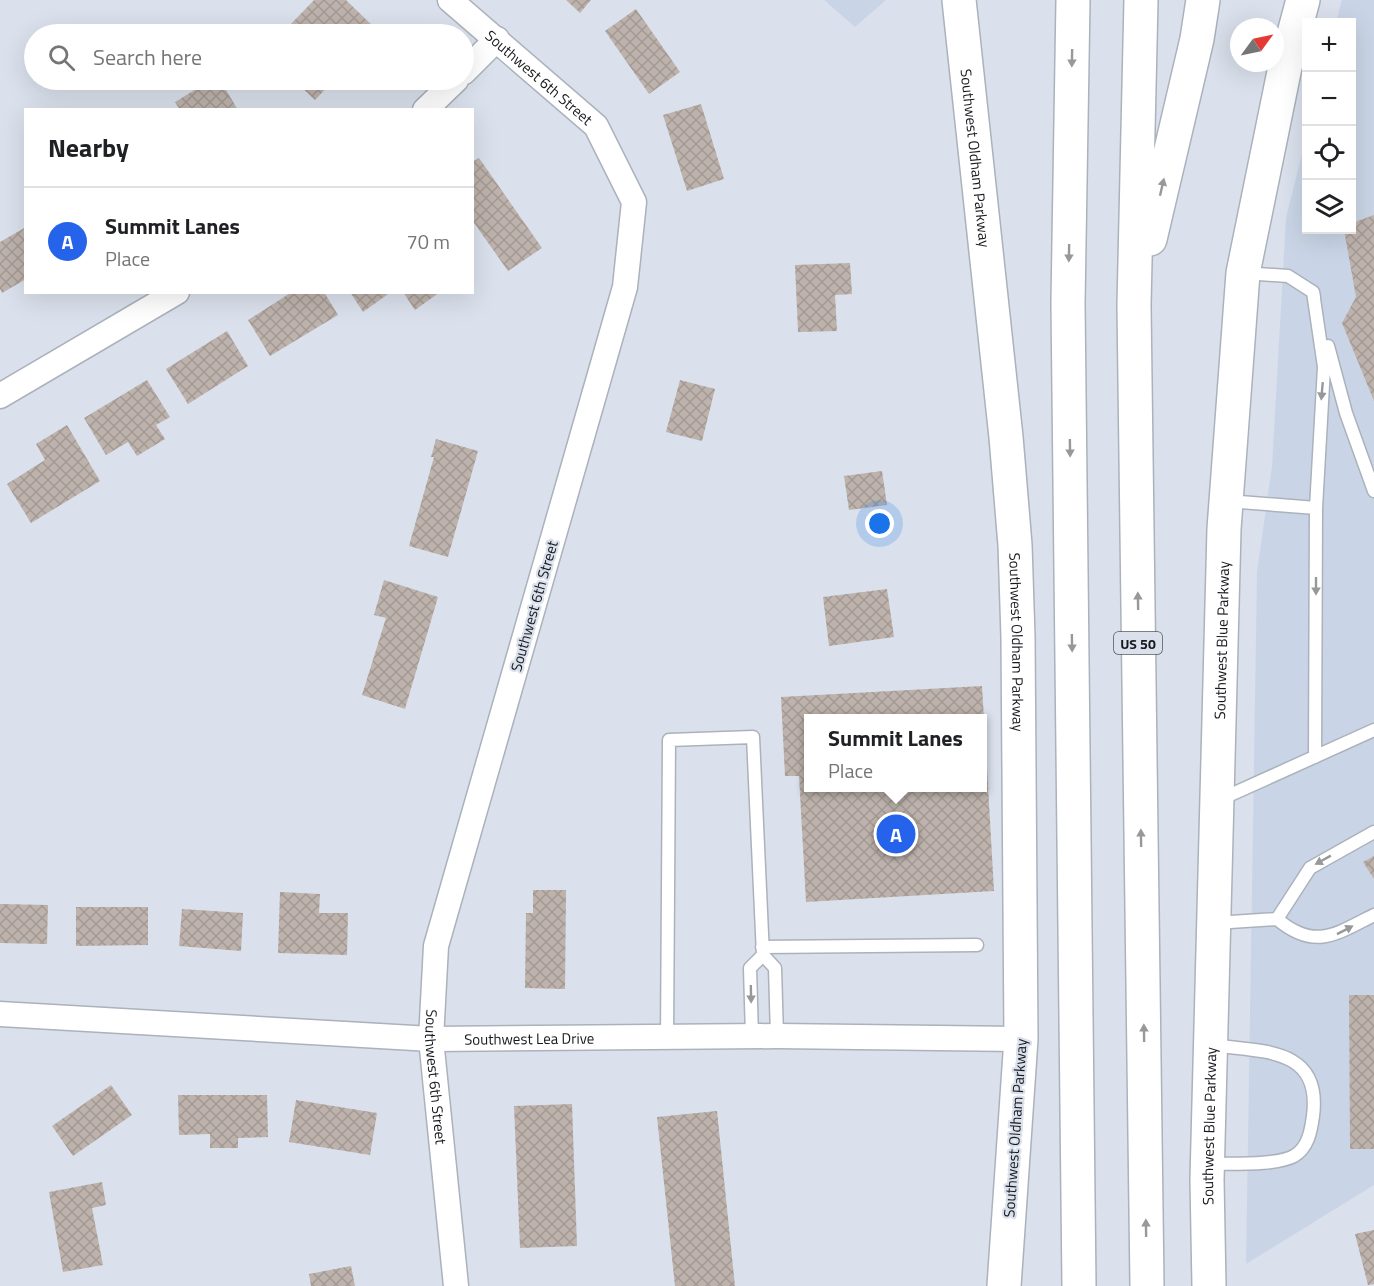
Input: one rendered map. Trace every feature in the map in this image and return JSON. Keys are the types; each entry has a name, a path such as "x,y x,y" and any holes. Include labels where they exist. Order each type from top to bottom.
{"main road":[{"name":"Southwest Oldham Parkway","path":"959,0 1015,545 1018,637 1021,1039 1004,1286"},
{"path":"1073,0 1068,315 1078,1286"},
{"name":"US 50","path":"1141,0 1134,305 1147,1286"},
{"path":"1134,305 1197,39 1203,0"},
{"name":"Southwest Blue Parkway","path":"1209,1286 1208,1164 1225,501 1243,273 1285,67 1303,0"}],"street":[{"name":"Southwest 6th Street","path":"450,0 596,126 634,202 625,288 436,946 431,1039 456,1286"},
{"path":"474,62 497,39"},
{"path":"427,108 446,90"},
{"path":"0,396 174,294"},
{"name":"Southwest Lea Drive","path":"0,1014 431,1039 667,1039 777,1036 1021,1039"}],"lane":[{"path":"1243,273 1288,276 1313,292 1346,413 1374,491"},
{"path":"1313,292 1324,367 1316,507 1315,757"},
{"path":"1225,501 1316,507"},
{"path":"1217,801 1374,730"},
{"path":"667,1039 669,740 753,737 763,951 775,968 777,1036"},
{"path":"1277,919 1310,868 1374,832"},
{"path":"1214,923 1277,919 1293,932 1328,938 1374,915"},
{"path":"763,951 977,945"},
{"path":"752,1037 750,968 763,951"},
{"path":"1208,1164 1292,1157 1307,1142 1315,1095 1311,1079 1292,1060 1279,1055 1211,1044"}],"shaded area":[{"path":"824,0 886,0 855,27"},
{"path":"1342,0 1374,0 1374,1185 1246,1264 1257,572 1272,466 1286,218 1302,154 1302,234 1356,234 1356,18 1337,18"}],"building":[{"path":"314,0 346,0 371,24 291,24"},
{"path":"566,0 591,0 580,13"},
{"path":"636,9 680,72 649,94 605,31"},
{"path":"195,90 226,90 237,108 179,108 175,102"},
{"path":"304,90 324,90 315,100"},
{"path":"701,104 724,179 687,191 663,115"},
{"path":"479,158 542,248 508,271 474,223 474,161"},
{"path":"1374,215 1374,401 1342,323 1356,297 1345,234 1356,234 1356,222"},
{"path":"24,228 24,280 2,293 0,289 0,242"},
{"path":"850,263 852,294 835,295 837,331 798,332 795,265"},
{"path":"289,294 325,294 338,315 270,356 248,320"},
{"path":"351,294 388,294 363,312"},
{"path":"404,294 437,294 415,310"},
{"path":"227,331 248,366 188,404 166,369"},
{"path":"147,380 170,417 156,425 165,439 137,456 128,442 106,455 84,418"},
{"path":"680,380 715,389 702,441 666,432"},
{"path":"67,425 100,481 31,523 7,484 45,460 36,444"},
{"path":"436,439 478,451 448,557 409,546 434,457 431,457"},
{"path":"882,471 887,505 849,510 844,476"},
{"path":"384,580 438,597 405,709 362,695 386,618 374,615"},
{"path":"887,589 894,637 829,646 823,597"},
{"path":"982,686 984,714 804,714 804,792 987,792 987,768 994,891 806,902 799,776 785,776 781,697"},
{"path":"1374,856 1374,879 1363,862"},
{"path":"533,890 566,890 565,989 525,988 526,913 533,913"},
{"path":"280,892 320,894 319,913 348,913 347,955 278,953"},
{"path":"0,904 48,905 47,944 0,943"},
{"path":"76,907 148,907 148,945 76,946"},
{"path":"182,909 243,913 241,951 179,946"},
{"path":"1349,995 1374,995 1374,1149 1350,1149"},
{"path":"111,1085 132,1115 73,1156 52,1126"},
{"path":"178,1095 267,1095 268,1137 238,1138 238,1148 210,1148 210,1134 179,1135"},
{"path":"296,1100 377,1113 370,1155 289,1142"},
{"path":"572,1104 577,1246 520,1248 514,1106"},
{"path":"717,1111 735,1286 675,1286 657,1117"},
{"path":"102,1182 106,1205 92,1208 103,1265 63,1272 49,1192"},
{"path":"1374,1230 1374,1284 1368,1285 1355,1234"},
{"path":"351,1266 355,1286 311,1286 309,1274"}],"place":[{"name":"Summit Lanes","path":"896,834"}]}
